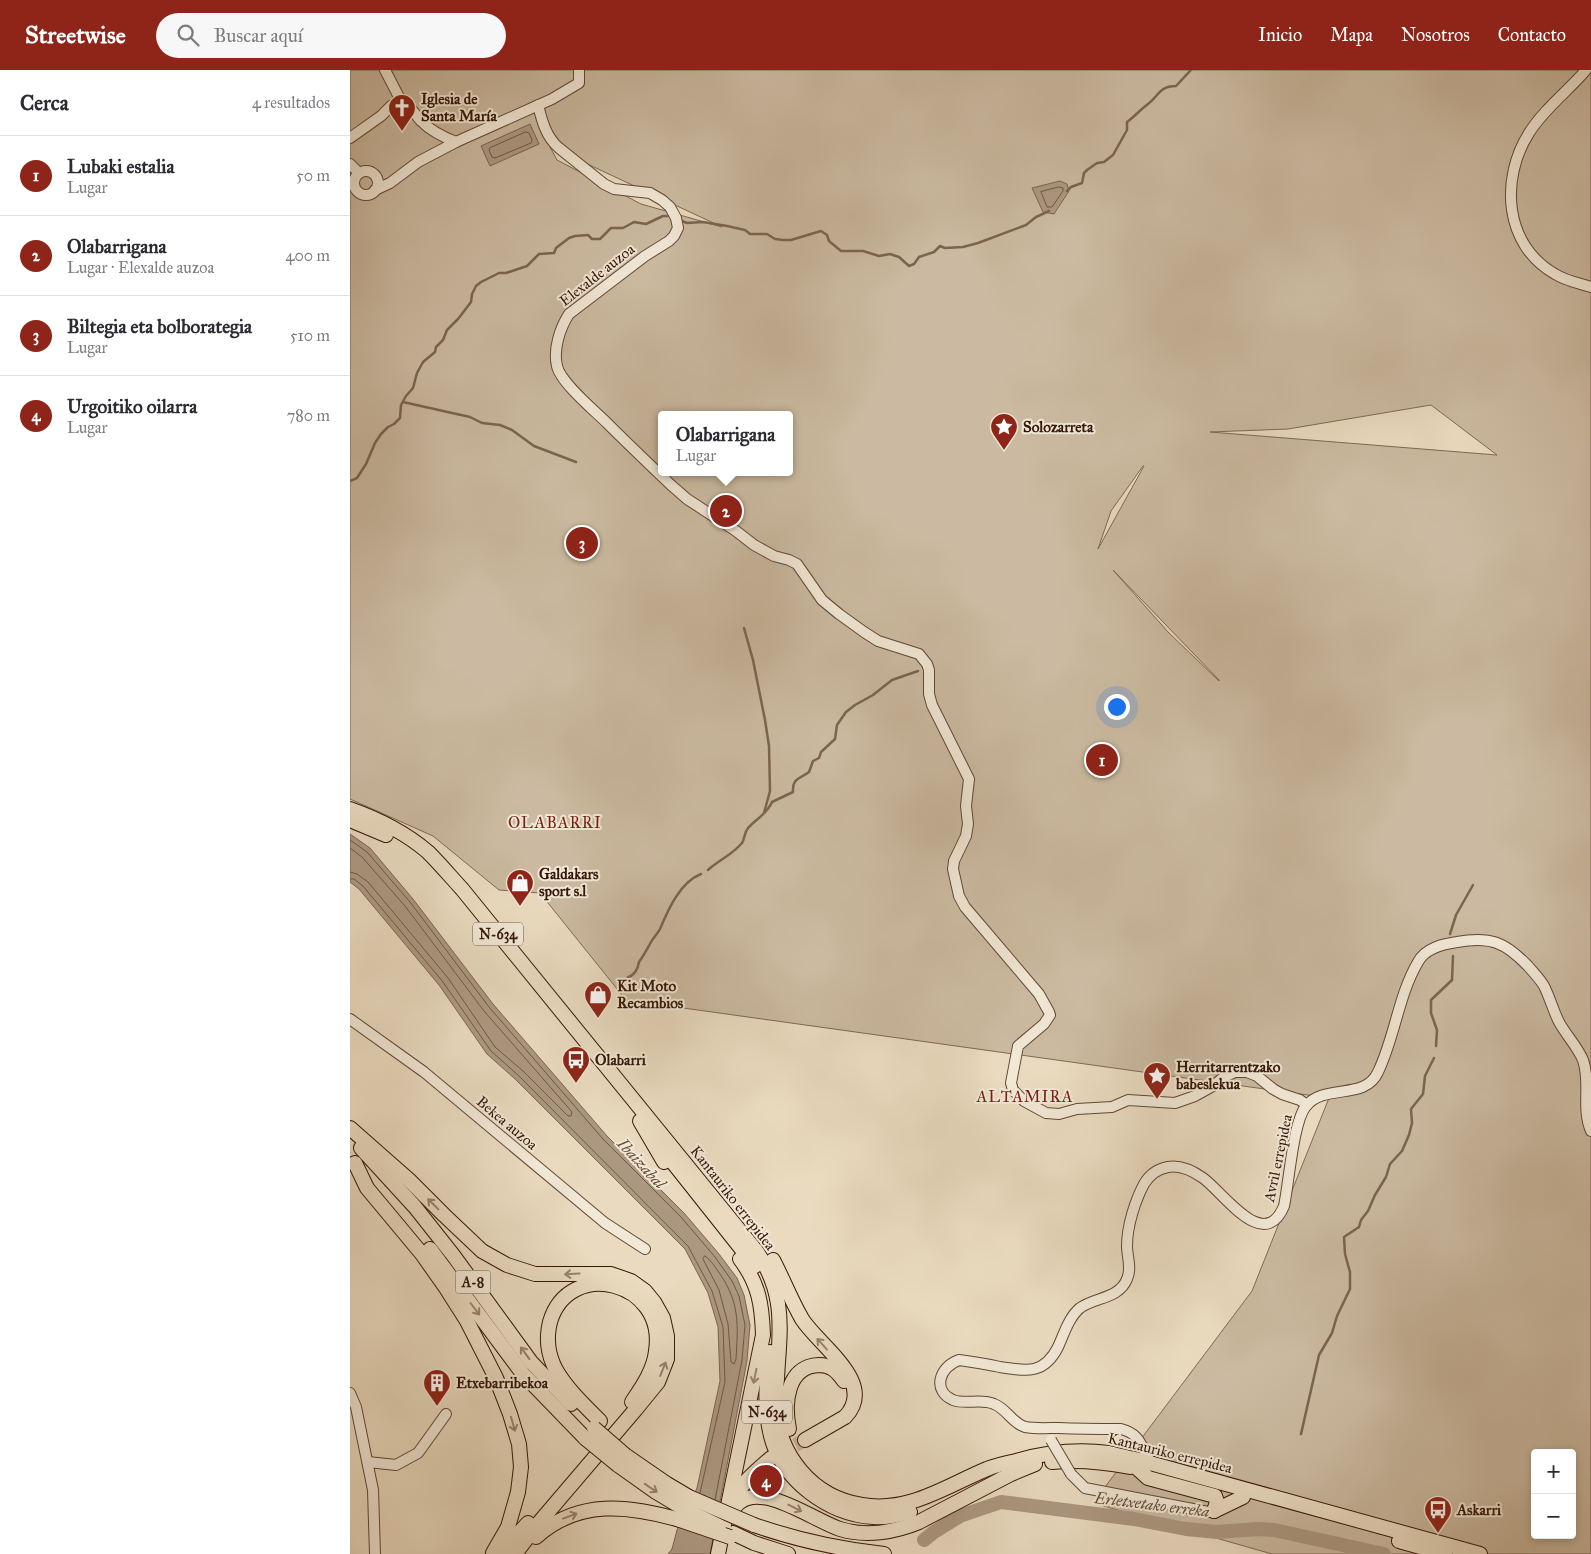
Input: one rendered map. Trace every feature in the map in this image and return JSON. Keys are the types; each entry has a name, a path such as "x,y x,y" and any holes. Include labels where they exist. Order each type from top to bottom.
{"highway":[{"name":"Kantauriko errepidea","path":"350,809 369,816 406,836 443,868 702,1182 757,1252 773,1281 778,1304 780,1335 775,1405 780,1434 788,1452 808,1478 820,1488 845,1501 875,1507 892,1506 910,1503 931,1496 988,1468 1048,1453 1070,1450 1085,1451 1111,1454 1133,1463 1243,1497 1445,1554"},
{"name":"Kantauriko errepidea","path":"350,820 377,830 399,842 413,850 434,868 749,1256 764,1283 770,1305 772,1335 766,1407 771,1436 778,1457 802,1485 816,1497 850,1513 872,1517 892,1516 913,1512 962,1492 989,1477 1035,1464 1071,1460 1108,1463 1150,1463 1480,1554"},
{"path":"640,1122 671,1174 742,1261 757,1290 762,1308 762,1335 735,1475 730,1531"},
{"path":"350,1128 409,1180 482,1250 507,1265 536,1274 611,1274 631,1281 654,1302 663,1318 667,1336 667,1359 658,1382 537,1525 516,1554"},
{"name":"A-8","path":"350,1138 415,1207 453,1255 531,1362 593,1429"},
{"path":"353,1161 367,1188 422,1254 446,1288 467,1322 496,1378 510,1414 521,1467 518,1492 508,1526 492,1554"},
{"name":"A-8","path":"353,1161 404,1216 523,1374 625,1456 667,1484 685,1509"},
{"path":"702,1182 758,1239 771,1258 803,1320 849,1374 854,1384 856,1394 850,1412 806,1440"},
{"path":"500,1554 621,1416 646,1380 654,1363 657,1350 656,1337 653,1322 647,1308 628,1290 615,1285 585,1286 575,1291 564,1299 557,1308 548,1329 550,1357 593,1429"},
{"path":"833,1424 846,1408 848,1389 844,1381 834,1369 825,1365 804,1368 796,1375 790,1385 786,1416 790,1433 796,1451 803,1462 824,1484 845,1501"},
{"name":"A-8","path":"625,1456 656,1492 685,1509 754,1525 789,1537 846,1550 884,1554"},
{"path":"730,1531 740,1488 749,1477 771,1458 735,1475"},
{"name":"N-634","path":"1133,1463 1148,1478 1215,1496 1217,1502 1214,1511"},
{"path":"718,1554 730,1531 739,1502 750,1497 763,1497 783,1502 838,1528 849,1531 874,1532 905,1528 1035,1464"},
{"path":"1214,1511 1243,1497"},
{"path":"516,1554 552,1524 569,1515 607,1508 685,1509 754,1543 788,1554"}],"street":[{"path":"385,70 401,101 440,136 456,142"},
{"path":"350,164 354,183 359,192 369,194 390,183 418,162 456,142 552,99 578,83 578,70"},
{"path":"1586,70 1528,134 1517,160 1512,184 1512,202 1515,226 1531,256 1548,270 1562,278 1591,287"},
{"path":"350,138 377,119 391,106 401,101"},
{"name":"Elexalde auzoa","path":"538,105 542,122 553,143 559,148 604,184 614,189 650,193 662,200 670,207 676,218 678,228 669,241 644,256 569,314 560,332 556,351 559,372 576,392 658,472"},
{"path":"354,183 366,171 373,173 377,179 375,190"},
{"name":"Elexalde auzoa","path":"662,476 687,499 754,545 774,556 797,564 822,600 864,632 878,641 918,654 927,664 929,670 928,694 932,705 969,779 966,806 968,824 966,836 954,860 953,869 959,896 966,907 1039,994 1050,1012 1044,1024 1018,1046 1011,1083 1013,1090 1024,1101 1046,1112 1059,1114 1077,1109 1112,1108 1128,1100 1176,1103 1195,1096 1234,1072 1246,1072 1257,1076 1282,1094 1300,1100 1307,1105"},
{"name":"Avril errepidea","path":"1140,1442 1134,1434 1121,1429 1045,1428 1020,1425 995,1404 983,1401 958,1401 950,1398 943,1391 940,1382 943,1371 950,1364 959,1360 1025,1371 1039,1368 1048,1362 1078,1310 1088,1303 1118,1292 1127,1281 1130,1272 1127,1246 1134,1211 1148,1177 1157,1170 1180,1167 1190,1171 1208,1181 1248,1219 1264,1224 1275,1220 1284,1206 1298,1127 1303,1111 1313,1099 1361,1088 1367,1085 1377,1074 1418,961 1429,950 1448,943 1471,940 1504,944 1516,954 1544,985 1558,1020 1580,1053 1584,1063 1587,1075 1586,1114 1591,1131"},
{"name":"Bekea auzoa","path":"350,1019 424,1072 605,1223 644,1249"},
{"path":"350,1393 356,1407 373,1490 375,1554"},
{"path":"368,1463 396,1465 418,1453 446,1414"},
{"path":"1045,1428 1071,1474 1085,1488 1208,1512 1214,1511"},
{"path":"1140,1442 1150,1463"},
{"path":"1133,1463 1140,1448 1140,1442"}],"shaded area":[{"path":"350,70 1591,70 1591,1554 1272,1554 1093,1503 1252,1291 1329,1098 626,1000 540,893 499,890 433,836 350,799","holes":["551,147 722,227 641,204 557,160","1431,405 1497,455 1210,432 1288,429","1144,466 1098,549 1111,511","1113,570 1219,680 1219,681 1168,632"]}],"water":[{"path":"530,124 539,144 490,166 481,146"},
{"path":"1060,181 1067,184 1069,191 1054,214 1043,212 1032,188"},
{"path":"350,834 370,848 413,899 493,1004 607,1136 684,1213 737,1278 744,1295 750,1325 747,1361 710,1554 668,1554 672,1549 677,1530 697,1488 720,1381 718,1327 708,1293 685,1249 515,1079 487,1054 439,985 359,889 350,882"}],"waterway":[{"path":"1067,191 1071,187 1082,183 1084,173 1087,170 1097,163 1104,162 1113,155 1127,130 1127,122 1163,90 1170,86 1176,86 1191,70"},
{"path":"682,221 727,226 745,230 750,234 767,234 775,239 783,240 791,240 821,231 841,251 863,251 879,256 890,254 899,257 909,266 914,264 919,257 934,252 940,246 945,248 963,247 978,243 1026,225 1036,217 1049,211"},
{"path":"350,481 357,478 381,434 400,418 401,405 413,388 417,373 423,362 435,352 436,347 443,340 447,330 471,302 476,286 499,273 506,273 527,266 539,254 554,253 556,248 569,238 588,235 592,239 600,239 611,228 623,228 634,222 646,224 663,216 670,216"},
{"path":"403,402 470,417 482,423 500,425 512,430 534,446 576,462"},
{"path":"744,628 753,660 769,746 770,791 764,813"},
{"path":"708,870 742,843 748,828 764,813 772,802 793,792 795,781 809,772 813,761 819,758 821,752 835,739 837,725 846,712 892,680 918,671"},
{"path":"627,978 636,972 639,962 659,931 676,897 687,883 701,874"},
{"path":"1450,934 1456,915 1473,885"},
{"path":"1436,1046 1437,1030 1431,1013 1431,1000 1452,980 1453,956"},
{"path":"1301,1434 1319,1355 1332,1333 1337,1316 1350,1289 1350,1272 1345,1254 1344,1237 1359,1227 1361,1220 1368,1211 1386,1177 1390,1164 1402,1151 1412,1123 1411,1109 1423,1094 1425,1076 1434,1058"},
{"name":"Erletxetako erreka","path":"924,1540 960,1516 1001,1502 1134,1519 1186,1529 1217,1532 1258,1529 1274,1530 1384,1554"}],"tunnel":[{"path":"777,1455 805,1440"}],"place":[{"name":"Iglesia de Santa María","path":"402,132"},
{"name":"Solozarreta","path":"1004,451"},
{"name":"Olabarrigana","path":"726,511"},
{"name":"Biltegia eta bolborategia","path":"582,543"},
{"name":"Lubaki estalia","path":"1102,760"},
{"name":"Galdakars sport s.l","path":"520,907"},
{"name":"Kit Moto Recambios","path":"598,1019"},
{"name":"Olabarri","path":"576,1084"},
{"name":"Herritarrentzako babeslekua","path":"1157,1100"},
{"name":"Etxebarribekoa","path":"437,1407"},
{"name":"Urgoitiko oilarra","path":"766,1481"},
{"name":"Askarri","path":"1438,1534"}],"district":[{"name":"OLABARRI","path":"555,822"},
{"name":"ALTAMIRA","path":"1025,1096"}],"water label":[{"name":"Ibaizabal","path":"642,1163"}]}
